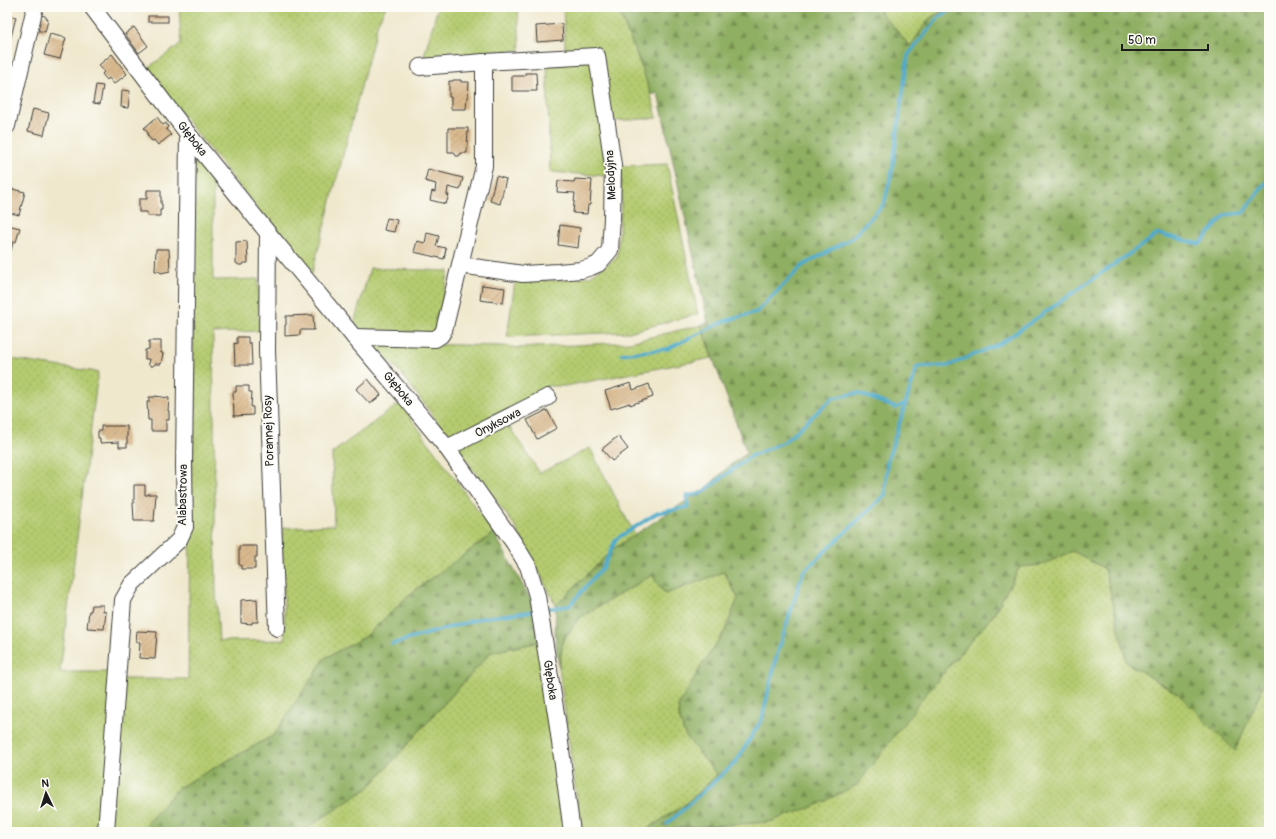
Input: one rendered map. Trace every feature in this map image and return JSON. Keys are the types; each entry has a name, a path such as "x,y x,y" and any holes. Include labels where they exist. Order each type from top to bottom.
{"street":[{"path":"7,126 36,7"},
{"name":"Głęboka","path":"92,7 188,134 268,234 447,448 514,543 528,566 538,603 557,720 572,832"},
{"name":"Melodyjna","path":"420,67 597,56 612,165 612,218 610,250 598,264 581,270 523,274 460,265"},
{"path":"354,337 435,339 441,335 444,330 484,166 484,62"},
{"name":"Alabastrowa","path":"106,832 123,600 132,584 179,540 185,527 184,466 188,134"},
{"name":"Porannej Rosy","path":"268,234 266,351 277,628"},
{"name":"Onyksowa","path":"447,448 548,397"}],"green space":[{"path":"179,7 386,7 378,22 311,277 146,69 181,44"},
{"path":"438,7 518,7 520,50 423,59"},
{"path":"563,7 617,7 649,89 657,118 600,122 607,176 550,172 547,65 566,65"},
{"path":"617,7 876,7 910,46 930,18 950,7 1269,7 1269,673 1235,751 1177,693 1127,663 1105,569 1073,551 1042,565 1020,567 993,615 929,690 857,785 815,806 769,822 674,828 668,832 643,832 684,805 717,775 685,735 680,720 678,707 703,663 725,631 738,598 724,572 665,594 652,575 579,618 563,640 559,667 555,633 556,605 613,549 706,488 729,466 747,453 701,325 708,322 658,93 651,95 640,62"},
{"path":"876,7 950,7 930,18 910,46"},
{"path":"194,154 213,178 213,280 258,279 259,331 213,333 216,590 219,641 285,640 282,528 334,525 332,453 400,403 494,533 410,594 365,637 325,658 274,735 178,788 139,832 7,832 7,358 98,372 60,672 111,672 124,679 188,679 193,435"},
{"path":"667,164 698,314 629,332 507,337 515,281 562,280 590,276 617,258 621,205 621,166"},
{"path":"370,268 449,271 436,328 431,333 356,330 353,327"},
{"path":"701,325 712,358 565,386 546,386 540,396 502,416 540,473 590,448 635,535 613,549 556,605 515,526 401,373 371,343 505,346 518,348 630,342"},
{"path":"494,533 534,606 539,642 491,652 368,788 301,832 139,832 178,788 274,735 325,658 365,637 410,594"},
{"path":"1073,551 1105,569 1127,663 1177,693 1235,750 1269,673 1269,832 668,832 673,828 769,822 929,690 993,615 1020,567 1042,564"},
{"path":"724,572 738,598 725,631 703,663 678,707 680,720 685,735 717,775 684,805 643,832 581,832 559,667 563,640 579,618 652,575 665,594"},
{"path":"539,642 564,832 301,832 368,788 491,652"}],"building":[{"path":"7,15 16,17 10,41 7,40"},
{"path":"40,15 45,16 48,20 45,32 36,30"},
{"path":"148,16 168,16 168,22 148,22"},
{"path":"562,24 563,40 537,42 536,26"},
{"path":"134,27 148,46 139,53 125,34"},
{"path":"50,34 66,38 60,59 44,55"},
{"path":"112,54 127,74 114,84 109,78 107,80 102,74 104,72 99,65"},
{"path":"525,73 536,73 537,91 512,91 512,76 525,76"},
{"path":"449,81 469,82 466,109 451,109"},
{"path":"96,85 103,86 100,104 93,103"},
{"path":"122,90 130,91 128,108 121,107"},
{"path":"33,109 49,113 44,135 28,131"},
{"path":"157,117 163,125 166,123 168,127 166,129 171,135 158,145 147,135 148,133 144,128"},
{"path":"448,128 468,128 467,153 461,153 459,156 456,156 454,152 448,152"},
{"path":"428,169 463,178 460,190 448,187 447,195 449,195 446,204 430,200 432,191 435,192 436,184 425,181"},
{"path":"496,176 506,179 500,204 490,201"},
{"path":"575,179 592,180 590,205 588,205 587,214 573,213 575,193 557,192 558,181 574,182"},
{"path":"8,188 25,192 19,215 7,212"},
{"path":"147,190 161,190 162,210 160,210 160,216 147,216 147,212 139,212 139,199 147,199"},
{"path":"387,218 397,220 394,232 384,230"},
{"path":"7,225 20,228 16,242 13,242 11,251 7,250"},
{"path":"560,225 580,228 578,248 558,245"},
{"path":"427,233 439,236 436,246 446,248 444,259 414,252 417,241 425,243"},
{"path":"247,241 248,263 239,265 236,263 236,242"},
{"path":"156,249 169,249 170,271 161,273 159,271 155,271"},
{"path":"482,285 505,288 503,303 480,300"},
{"path":"313,315 314,330 300,330 300,335 285,336 286,316"},
{"path":"237,337 248,337 248,343 251,343 252,365 235,365 234,343 237,344"},
{"path":"149,341 161,341 161,353 163,353 161,364 151,366 148,364 149,359 145,359 145,350 149,349"},
{"path":"368,379 381,395 370,404 356,389"},
{"path":"631,383 633,390 649,384 653,397 630,405 630,403 611,409 605,391"},
{"path":"236,386 249,386 249,392 252,392 251,407 253,407 253,415 234,416 233,392 236,392"},
{"path":"155,396 169,398 169,420 166,420 166,431 151,431 151,420 148,420 147,402 149,402 149,397"},
{"path":"547,410 557,428 537,439 527,420"},
{"path":"101,426 127,426 127,447 119,447 119,442 100,443 98,431 101,431"},
{"path":"618,436 628,449 612,461 602,449"},
{"path":"134,485 145,485 145,495 156,494 154,521 134,521"},
{"path":"239,546 257,546 255,569 241,569 241,565 239,565"},
{"path":"257,599 258,622 252,622 252,624 241,623 241,600"},
{"path":"92,605 103,605 103,611 106,612 104,629 87,628 89,611 91,611"},
{"path":"137,631 157,632 155,659 139,658 140,642 136,642"}],"waterway":[{"path":"621,354 667,349 725,321 757,312 802,266 852,238 884,204 892,171 908,55 939,17 956,7"},
{"path":"667,824 736,762 762,719 776,658 803,572 885,495 887,462 917,367 948,366 1001,343 1158,234 1200,244 1225,215 1243,213 1269,178"},
{"path":"543,609 569,606 603,567 616,539 657,513 688,507 687,496 700,494 751,456 784,442 833,398 858,393 896,408 905,404"},
{"path":"392,644 482,618 535,611"}]}
